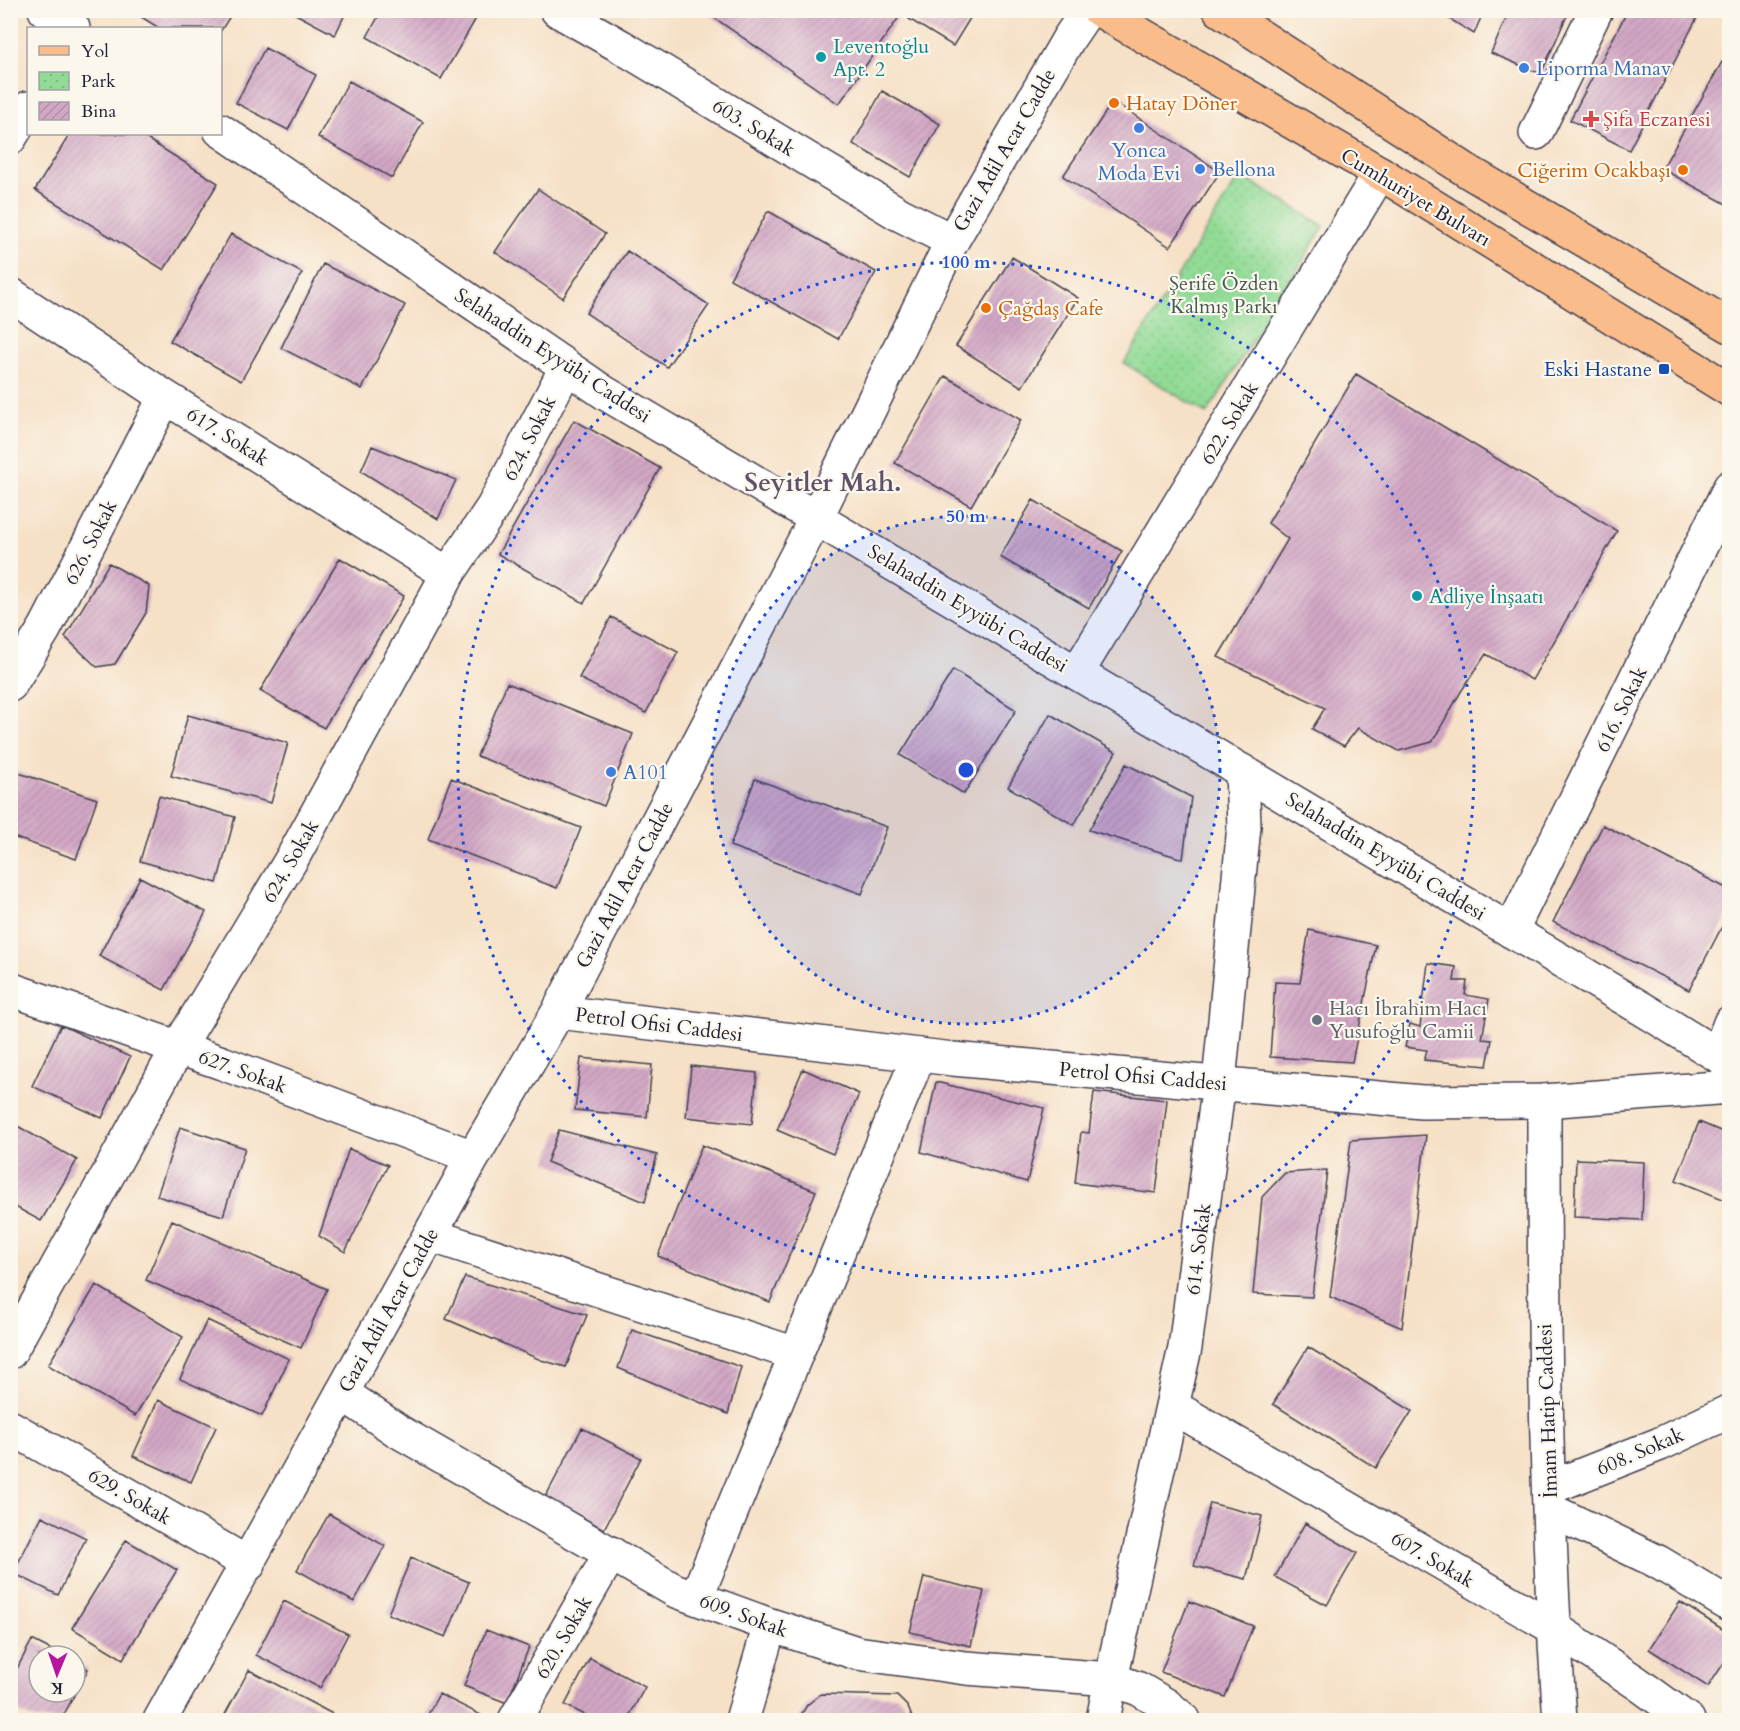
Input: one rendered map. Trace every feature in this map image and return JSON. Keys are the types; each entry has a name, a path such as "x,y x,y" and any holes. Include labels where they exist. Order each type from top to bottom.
{"main road":[{"name":"Cumhuriyet Bulvarı","path":"1099,10 1380,173 1730,390"},
{"path":"1220,10 1469,172 1730,326"}],"street":[{"path":"45,10 72,27"},
{"path":"75,27 86,10"},
{"name":"603. Sokak","path":"558,10 899,214 952,241"},
{"name":"Gazi Adil Acar Cadde","path":"160,1720 249,1564 473,1157 558,1012 816,518 952,241 1069,38 1088,10"},
{"path":"1536,134 1596,10"},
{"path":"10,138 27,110"},
{"name":"Selahaddin Eyyübi Caddesi","path":"222,131 566,368 1724,1059"},
{"name":"622. Sokak","path":"1077,673 1380,173"},
{"name":"617. Sokak","path":"10,294 165,397 448,573"},
{"name":"624. Sokak","path":"10,1352 178,1048 294,855 448,573 493,507 566,368"},
{"name":"626. Sokak","path":"10,685 45,628 165,397"},
{"name":"616. Sokak","path":"1511,931 1730,487"},
{"name":"614. Sokak","path":"1103,1720 1185,1348 1219,1082 1244,826 1242,771"},
{"name":"627. Sokak","path":"10,988 473,1157"},
{"name":"Petrol Ofisi Caddesi","path":"558,1012 919,1055 1422,1102 1544,1101 1730,1087"},
{"path":"1724,1059 1730,1023"},
{"path":"696,1598 919,1055"},
{"name":"İmam Hatip Caddesi","path":"1544,1101 1544,1363 1554,1628 1560,1720"},
{"path":"430,1235 796,1354"},
{"name":"609. Sokak","path":"342,1393 399,1431 674,1590 770,1626 857,1653 966,1668 1111,1679 1139,1689 1166,1705 1184,1720"},
{"name":"607. Sokak","path":"1172,1406 1554,1628 1688,1720"},
{"name":"608. Sokak","path":"1549,1499 1730,1411"},
{"name":"629. Sokak","path":"10,1428 249,1564"},
{"path":"1549,1499 1730,1605"},
{"name":"620. Sokak","path":"515,1720 611,1553"},
{"path":"742,1720 770,1626"}],"green space":[{"name":"Şerife Özden Kalmış Parkı","path":"1240,175 1324,226 1207,414 1124,363"}],"building":[{"path":"130,10 234,10 222,29 222,27 157,27"},
{"path":"288,10 347,10 335,35"},
{"path":"382,10 471,10 478,15 441,79 367,37"},
{"name":"Leventoğlu Apt. 2","path":"703,10 904,10 839,104"},
{"path":"914,10 975,10 953,46 909,19"},
{"path":"1435,10 1484,10 1474,34"},
{"path":"1510,10 1563,10 1568,13 1541,74 1491,53"},
{"path":"1628,10 1701,10 1629,150 1570,120"},
{"path":"265,48 316,75 288,130 236,103"},
{"path":"1722,62 1730,66 1730,206 1662,169"},
{"path":"349,81 423,122 392,178 318,137"},
{"path":"882,91 940,124 910,177 853,144"},
{"path":"1113,101 1220,172 1170,247 1063,176"},
{"path":"69,135 141,135 218,183 164,270 35,190"},
{"path":"538,189 605,234 563,298 495,252"},
{"path":"768,211 876,272 838,339 730,279"},
{"path":"231,234 302,273 241,381 170,341"},
{"path":"627,251 709,305 667,367 586,313"},
{"path":"1012,257 1078,298 1022,387 956,346"},
{"path":"323,264 405,305 362,389 281,348"},
{"name":"Adliye İnşaatı","path":"1356,374 1617,531 1532,680 1486,654 1432,742 1399,751 1358,728 1344,746 1312,729 1325,708 1218,657 1288,539 1268,523"},
{"path":"945,376 1021,420 971,506 895,463"},
{"path":"574,420 660,468 584,603 498,554"},
{"path":"372,446 456,480 438,519 361,471"},
{"path":"1033,500 1122,551 1089,608 1000,557"},
{"path":"340,558 404,596 324,728 260,691"},
{"path":"109,563 149,586 146,613 115,664 97,667 65,637"},
{"path":"611,617 678,652 646,713 579,678"},
{"path":"953,670 1016,710 964,794 900,755"},
{"path":"507,683 633,734 604,806 477,756"},
{"path":"1050,714 1116,752 1074,825 1008,787"},
{"path":"188,715 288,743 271,803 171,776"},
{"path":"1126,764 1191,797 1183,859 1089,830"},
{"path":"10,770 97,799 76,859 10,836"},
{"path":"451,778 581,828 557,888 428,839"},
{"path":"755,779 887,827 862,894 730,846"},
{"path":"159,796 235,817 217,883 140,861"},
{"path":"1603,825 1730,890 1730,911 1689,990 1553,922"},
{"path":"140,877 206,912 164,990 99,956"},
{"name":"Hacı İbrahim Hacı Yusufoğlu Camii","path":"1309,930 1376,945 1352,1062 1270,1057 1275,982 1300,983"},
{"path":"1428,963 1456,967 1454,981 1467,981 1465,995 1489,999 1482,1039 1492,1040 1487,1066 1424,1060 1427,1050 1405,1047 1410,1024 1420,1027"},
{"path":"61,1025 130,1057 102,1118 32,1086"},
{"path":"581,1058 652,1065 647,1117 575,1110"},
{"path":"691,1066 757,1073 752,1124 686,1117"},
{"path":"803,1069 859,1094 833,1154 777,1130"},
{"path":"936,1082 1044,1108 1027,1182 921,1152"},
{"path":"1094,1092 1167,1100 1156,1193 1075,1183 1081,1132 1089,1133"},
{"path":"1699,1122 1730,1135 1730,1202 1676,1180"},
{"path":"14,1124 77,1160 41,1221 10,1204 10,1131"},
{"path":"180,1127 245,1148 223,1216 157,1196"},
{"path":"559,1130 657,1155 645,1202 547,1162"},
{"path":"1426,1135 1402,1328 1330,1297 1351,1140"},
{"path":"702,1145 816,1191 770,1302 658,1256"},
{"path":"349,1149 388,1165 345,1252 319,1236"},
{"path":"1576,1159 1644,1162 1642,1220 1574,1217"},
{"path":"1327,1170 1312,1297 1253,1294 1262,1197 1285,1173"},
{"path":"172,1220 327,1289 301,1348 146,1280"},
{"path":"465,1277 587,1315 566,1367 541,1360 446,1319"},
{"path":"96,1285 183,1337 135,1416 48,1365"},
{"path":"207,1320 289,1359 262,1416 180,1379"},
{"path":"632,1330 741,1367 728,1414 618,1368"},
{"path":"1308,1347 1412,1411 1376,1468 1273,1404"},
{"path":"158,1400 216,1427 191,1482 133,1456"},
{"path":"582,1428 641,1458 604,1529 545,1498"},
{"path":"1210,1503 1262,1516 1246,1579 1194,1566"},
{"path":"329,1514 385,1546 354,1602 297,1570"},
{"path":"42,1516 86,1538 58,1595 13,1573"},
{"path":"1305,1523 1357,1553 1327,1605 1275,1577"},
{"path":"126,1540 177,1570 123,1659 72,1628"},
{"path":"411,1558 469,1582 446,1637 388,1614"},
{"path":"924,1577 984,1591 971,1646 910,1632"},
{"path":"284,1601 348,1634 320,1688 256,1655"},
{"path":"1189,1601 1253,1626 1225,1697 1161,1672"},
{"path":"1680,1602 1730,1634 1730,1654 1708,1687 1649,1649"},
{"path":"486,1630 529,1647 507,1703 464,1686"},
{"path":"27,1650 27,1704 69,1704 61,1720 35,1720 10,1708 10,1682"},
{"path":"590,1658 645,1687 627,1720 595,1720 565,1705"},
{"path":"249,1670 344,1720 222,1720"},
{"path":"439,1694 481,1715 478,1720 425,1720"},
{"path":"821,1694 897,1696 908,1707 913,1720 798,1720 807,1705"}],"place":[{"name":"Leventoğlu Apt. 2","path":"821,57"},
{"name":"Liporma Manav","path":"1524,68"},
{"name":"Hatay Döner","path":"1114,103"},
{"name":"Şifa Eczanesi","path":"1591,119"},
{"name":"Yonca Moda Evi","path":"1139,128"},
{"name":"Bellona","path":"1200,169"},
{"name":"Ciğerim Ocakbaşı","path":"1683,170"},
{"name":"Çağdaş Cafe","path":"986,308"},
{"name":"Eski Hastane","path":"1664,369"},
{"name":"Adliye İnşaatı","path":"1417,596"},
{"name":"A101","path":"611,772"},
{"name":"Hacı İbrahim Hacı Yusufoğlu Camii","path":"1317,1020"}],"district":[{"name":"Seyitler Mah.","path":"823,482"}]}
